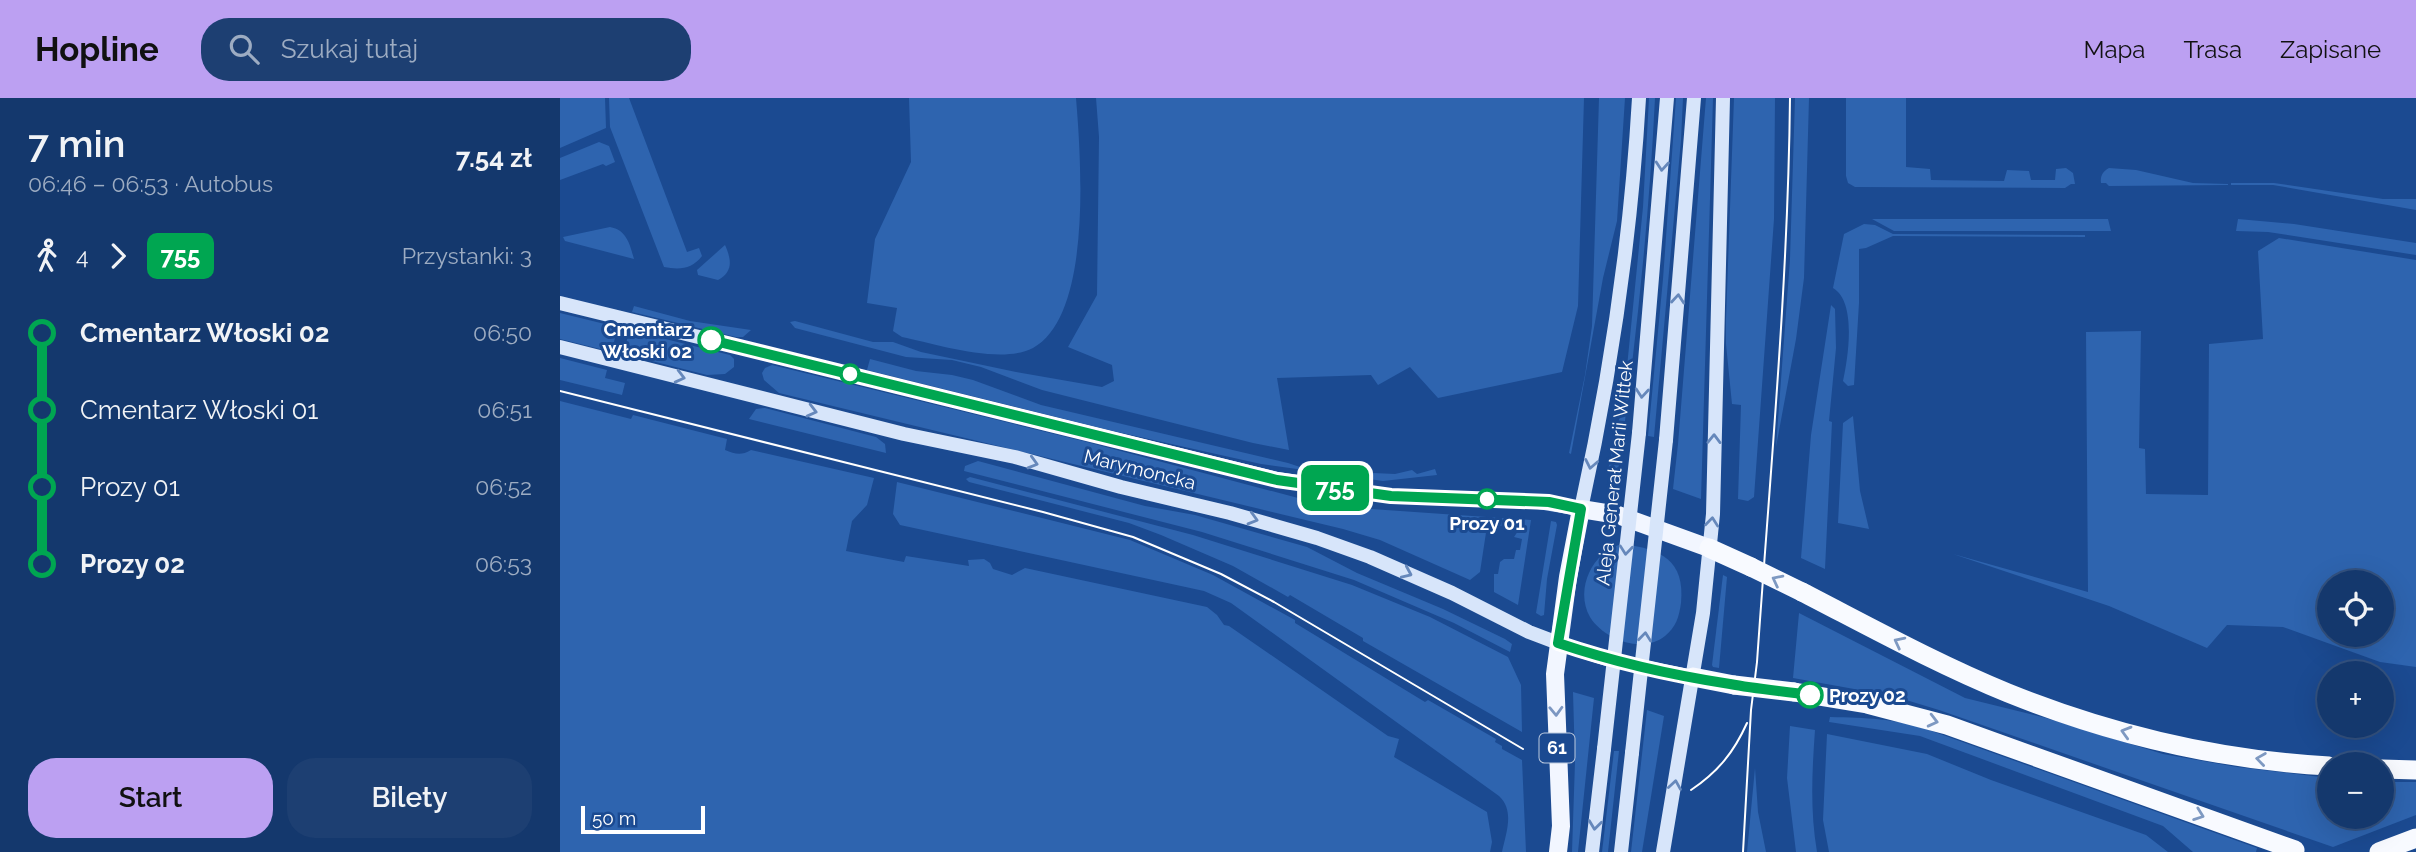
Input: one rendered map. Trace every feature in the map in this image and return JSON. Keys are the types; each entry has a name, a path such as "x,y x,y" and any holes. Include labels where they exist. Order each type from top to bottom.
{"highway":[{"path":"1709,548 1949,667 2051,709 2165,742 2243,757 2317,765"},
{"path":"1693,677 1867,704 1947,725 2295,850"},
{"path":"2394,769 2416,769"},
{"path":"2379,852 2416,838"}],"main road":[{"path":"1558,643 1581,509 1611,362 1630,228 1639,98"},
{"name":"Aleja Generał Marii Wittek","path":"1591,852 1639,433 1667,98"},
{"path":"1621,852 1666,440 1694,98"},
{"path":"1663,852 1703,613 1713,505 1724,98"},
{"name":"Marymoncka","path":"560,303 1277,480 1391,496 1549,502 1618,515 1709,548"},
{"name":"Marymoncka","path":"560,347 904,434 1015,457 1317,538 1370,557 1558,643 1610,660 1693,677"},
{"name":"61","path":"1558,643 1555,674 1561,826 1558,852"}],"shaded area":[{"path":"560,98 605,98 606,128 560,148"},
{"path":"609,98 629,98 687,252 699,248 702,256 690,266 664,267 610,127"},
{"path":"909,98 1076,98 1080,194 1074,270 1066,303 1052,330 1033,348 1020,353 986,354 902,337 893,331 897,308 867,303 875,239 911,162"},
{"path":"1096,98 1584,98 1578,306 1562,372 1438,398 1410,367 1378,385 1371,375 1277,378 1289,450 1042,390 981,367 952,360 906,357 795,328 790,322 795,321 873,342 893,342 921,352 1016,372 1102,387 1114,381 1112,365 1068,347 1097,295 1099,137"},
{"path":"1599,98 1625,98 1617,221 1603,278 1571,454 1569,453 1592,326"},
{"path":"1649,98 1655,98 1649,192 1636,333 1618,474 1608,470 1624,397 1643,207"},
{"path":"1676,98 1683,98 1681,140 1654,437 1648,436"},
{"path":"1706,98 1713,98 1701,499 1673,489"},
{"path":"1734,98 1775,98 1774,219 1754,497 1748,501 1738,499 1741,405 1732,404 1726,344"},
{"path":"1795,98 1809,98 1804,278 1776,447 1790,259"},
{"path":"1846,98 1906,98 1906,167 1930,169 1931,180 2004,181 2007,170 2029,171 2031,180 2055,180 2056,169 2066,168 2073,173 2075,184 2065,188 1855,187 1848,183 1846,176"},
{"path":"599,142 609,146 615,162 560,180 560,158"},
{"path":"2109,168 2136,170 2193,183 2228,185 2109,186 2101,183 2101,180 2102,174"},
{"path":"2231,183 2274,183 2383,199 2416,199 2416,210 2273,185"},
{"path":"1872,219 2108,219 2111,231 1894,231"},
{"path":"2238,219 2294,224 2416,243 2416,255 2268,232 2236,231"},
{"path":"1864,224 1875,225 1893,234 2085,237 1893,236 1859,249 1854,385 1848,386 1843,381 1847,359 1848,318 1841,295 1833,288 1844,234"},
{"path":"610,227 624,235 634,259 565,241 563,237"},
{"path":"2279,238 2416,260 2416,667 2394,664 2394,661 2377,661 2338,647 2394,647 2394,570 2317,570 2317,639 2283,627 2227,625 2207,648 2109,606 1953,554 2088,592 2086,332 2141,331 2139,448 2145,449 2146,494 2208,495 2209,344 2263,339 2258,251"},
{"path":"725,245 730,260 727,273 718,280 698,275 697,270"},
{"path":"1831,305 1835,309 1836,348 1829,421 1832,422 1825,569 1801,558 1811,435"},
{"path":"634,306 690,321 751,330 743,337 736,337 632,312"},
{"path":"560,313 617,327 612,352 560,339"},
{"path":"629,330 730,355 734,359 734,367 725,374 707,375 624,354"},
{"path":"560,358 607,370 605,378 625,383 622,395 560,380"},
{"path":"870,359 916,371 973,380 1041,405 1309,470 1395,474 1412,470 1417,474 1435,469 1437,475 1383,481 1261,464 1104,429 867,370"},
{"path":"772,365 1083,441 1328,506 1531,520 1518,605 1494,592 1494,574 1498,574 1500,562 1514,559 1516,550 1520,550 1522,539 1514,537 1518,531 1511,527 1487,526 1480,572 1470,580 1380,540 1343,529 779,393 764,380 762,373"},
{"path":"560,401 631,419 633,415 727,439 725,450 735,453 751,450 874,478 867,505 852,521 846,551 904,562 906,556 969,566 968,560 984,559 993,569 1012,575 1025,568 1207,607 1224,625 1388,736 1399,739 1394,757 1487,812 1492,842 1490,852 560,852"},
{"path":"765,408 876,437 885,444 886,453 749,419 756,409"},
{"path":"1853,416 1860,491 1869,529 1838,523 1843,423"},
{"path":"978,461 1145,506 1195,515 1307,547 1357,573 1443,609 1505,639 1512,644 1510,652 1454,623 1354,580 1202,532 964,471 965,466"},
{"path":"970,477 1193,535 1352,585 1430,617 1508,657 1521,685 1522,732 1363,641 1363,638 1290,595 1288,597 1233,566 1129,523 969,482 966,479"},
{"path":"897,482 1130,540 1213,575 1295,620 1295,623 1425,702 1428,700 1496,739 1495,742 1502,746 1502,749 1522,760 1526,852 1502,852 1508,815 1499,796 1231,603 1204,591 900,525 893,514"},
{"path":"1551,521 1557,525 1547,579 1544,615 1541,616 1536,613"},
{"path":"1622,544 1648,549 1668,559 1679,576 1681,603 1678,617 1669,633 1646,644 1614,638 1596,625 1586,606 1585,583 1589,573 1603,554"},
{"path":"1723,575 1727,577 1719,668 1712,665"},
{"path":"1799,613 1965,698 2046,718 2163,754 2237,767 2317,777 2317,829 2380,829 2333,847 1939,710 1893,696 1793,678"},
{"path":"1573,692 1594,698 1578,852 1572,852 1575,762"},
{"path":"1647,710 1664,716 1642,852 1631,852"},
{"path":"1830,717 1892,721 1929,730 2257,848 2256,852 2193,852 2163,826 1920,736 1829,722"},
{"path":"1790,726 1815,730 1812,791 1817,852 1796,852 1787,778"},
{"path":"1827,734 1927,754 1991,780 2146,835 2168,852 1829,852 1823,820"},
{"path":"1614,751 1619,751 1608,852 1602,852"},
{"path":"1755,768 1758,812 1766,852 1747,852"},
{"path":"2394,782 2416,782 2416,815 2394,823"}],"tram line":[{"path":"1743,852 1751,710 1757,662 1782,310 1790,98"},
{"path":"560,391 1133,537 1221,574 1274,602 1523,749"},
{"path":"1691,790 1724,761 1747,723"}],"bus line":[{"name":"755","path":"711,340 1277,480 1391,496 1549,502 1581,509 1558,643 1610,660 1653,670 1810,695"}],"place":[{"name":"Cmentarz Włoski 02","path":"711,340"},
{"name":"Prozy 01","path":"1487,499"},
{"name":"Prozy 02","path":"1810,695"}]}
